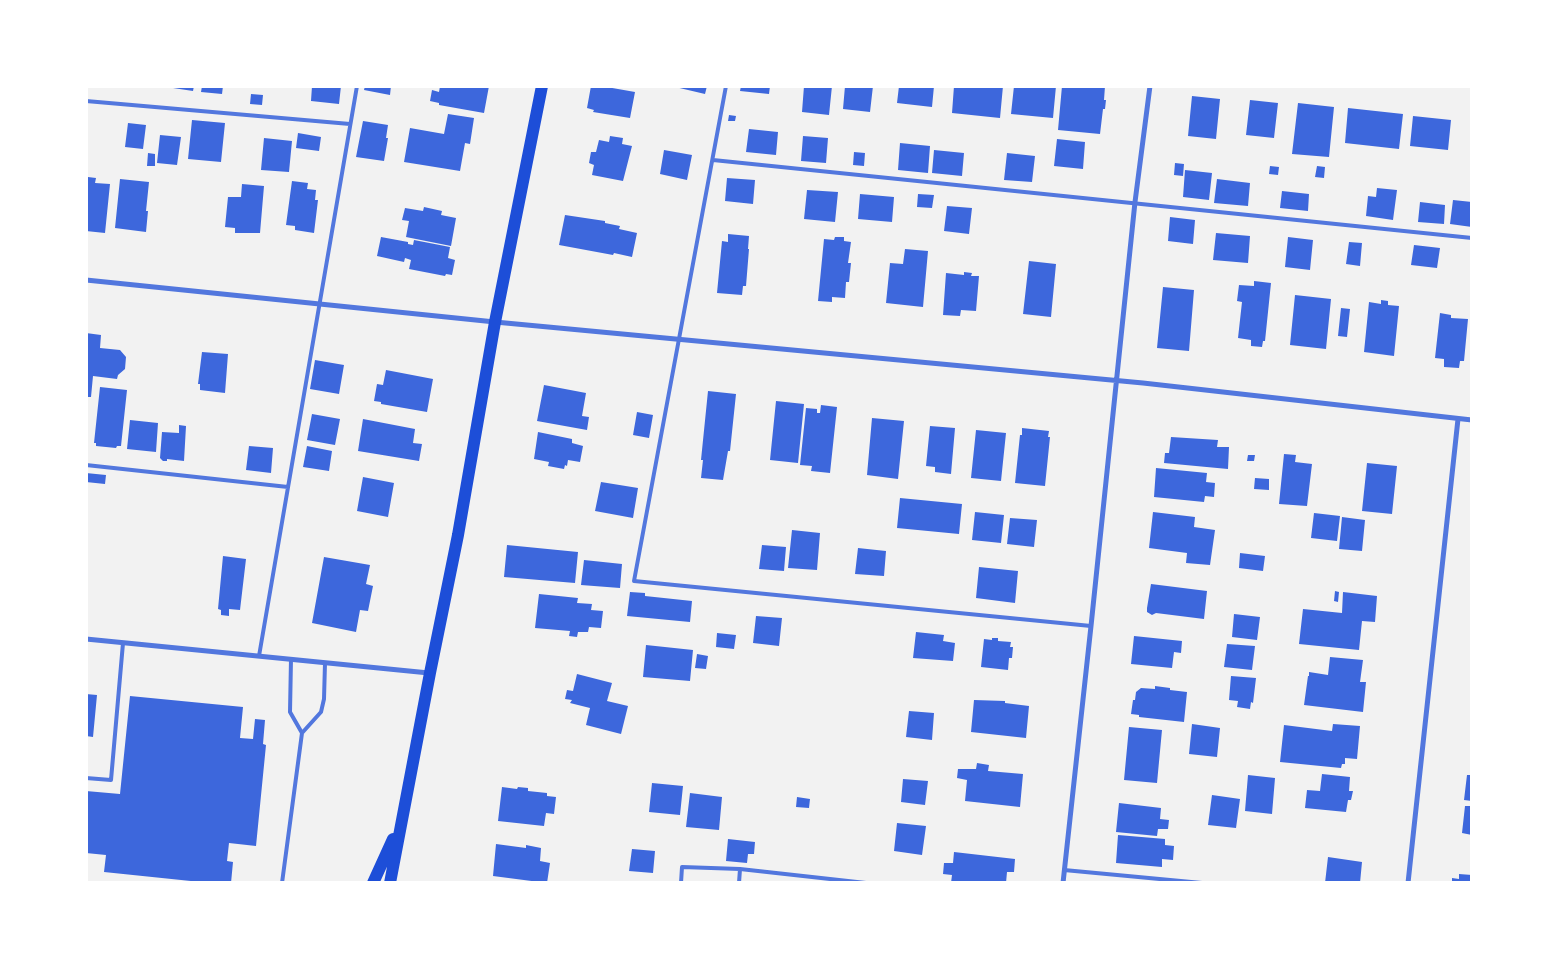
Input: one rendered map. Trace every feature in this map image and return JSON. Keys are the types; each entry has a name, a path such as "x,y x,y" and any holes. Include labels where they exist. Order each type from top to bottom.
{"main road":[{"path":"390,883 458,535 495,322 542,86"},
{"path":"373,883 401,824"}],"street":[{"path":"1062,883 1091,626 1134,202 1150,86"},
{"path":"86,280 319,305 1115,380 1472,420"},
{"path":"1408,883 1458,418"},
{"path":"86,639 430,673"}],"lane":[{"path":"259,656 356,86"},
{"path":"726,86 634,581 1091,626"},
{"path":"86,101 350,124"},
{"path":"713,160 1472,238"},
{"path":"86,465 288,487"},
{"path":"86,778 111,780 123,643"},
{"path":"291,659 290,712 302,733"},
{"path":"282,883 302,733 322,712 325,662"},
{"path":"681,883 682,867 740,869 866,883"},
{"path":"739,883 740,869"},
{"path":"1064,870 1202,883"}],"building":[{"path":"173,86 194,86 193,91 173,88"},
{"path":"202,86 223,86 222,94 201,92"},
{"path":"312,86 341,86 339,104 311,101"},
{"path":"365,86 391,86 390,95 364,90"},
{"path":"440,86 489,86 484,113 439,105 439,103 430,101 432,90 439,92"},
{"path":"591,86 635,92 630,118 593,112 594,110 587,108"},
{"path":"671,86 707,86 705,94"},
{"path":"741,86 770,86 769,94 740,91"},
{"path":"804,86 832,86 829,115 802,112"},
{"path":"845,86 873,86 870,112 843,109"},
{"path":"899,86 934,86 932,107 897,103"},
{"path":"954,86 1003,86 1000,118 952,113"},
{"path":"1014,86 1056,86 1053,118 1011,114"},
{"path":"1062,86 1105,86 1104,100 1106,100 1100,134 1058,130"},
{"path":"251,94 263,95 262,105 250,104"},
{"path":"1192,96 1220,99 1216,139 1188,136"},
{"path":"1250,100 1278,103 1274,138 1246,135"},
{"path":"1298,103 1334,107 1329,157 1292,154"},
{"path":"1348,108 1403,114 1399,149 1345,143"},
{"path":"448,114 474,118 470,144 465,143 460,171 404,162 410,128 444,134"},
{"path":"729,115 736,116 735,121 728,121"},
{"path":"1413,116 1451,120 1448,150 1410,146"},
{"path":"192,120 225,123 221,162 188,159"},
{"path":"363,121 388,125 384,161 356,157"},
{"path":"128,123 146,125 143,149 125,147"},
{"path":"749,129 778,132 776,155 746,152"},
{"path":"298,133 321,137 319,151 296,148"},
{"path":"160,135 181,137 177,165 157,163"},
{"path":"610,136 623,138 622,144 632,146 623,181 592,175 594,165 589,163 591,152 596,152 599,140 609,142"},
{"path":"803,136 828,138 826,163 801,161"},
{"path":"264,138 292,141 289,172 261,170"},
{"path":"1057,139 1085,142 1083,169 1054,166"},
{"path":"900,143 930,146 928,173 898,170"},
{"path":"664,150 692,155 687,180 660,174"},
{"path":"934,150 964,153 962,176 932,173"},
{"path":"854,152 865,153 864,166 853,165"},
{"path":"148,153 155,154 155,166 147,166"},
{"path":"1007,153 1035,156 1032,182 1004,180"},
{"path":"1175,163 1184,164 1183,176 1174,175"},
{"path":"1270,166 1279,167 1278,175 1269,174"},
{"path":"1317,166 1325,167 1324,178 1315,177"},
{"path":"1185,170 1212,173 1209,200 1183,197"},
{"path":"88,177 96,178 95,183 110,184 105,233 86,231 86,182 88,182"},
{"path":"727,178 755,180 753,204 725,201"},
{"path":"120,179 149,182 146,232 115,228"},
{"path":"1217,179 1250,183 1248,206 1214,203"},
{"path":"292,181 308,183 307,189 316,190 315,200 318,200 314,233 295,230 295,226 286,225"},
{"path":"242,184 264,186 260,233 235,233 235,228 225,227 228,197 241,197"},
{"path":"1377,188 1397,190 1393,220 1366,216 1368,196 1376,197"},
{"path":"807,190 838,192 835,222 804,219"},
{"path":"1282,191 1309,194 1308,211 1280,208"},
{"path":"860,194 894,197 892,222 858,219"},
{"path":"918,194 934,195 932,208 917,207"},
{"path":"1453,200 1472,202 1472,227 1450,224"},
{"path":"1420,202 1445,205 1444,224 1418,222"},
{"path":"947,206 972,208 969,234 944,231"},
{"path":"424,207 442,211 441,215 456,218 451,246 406,237 409,221 402,220 405,208 423,211"},
{"path":"565,215 605,221 605,223 620,226 619,229 637,233 632,257 559,245"},
{"path":"1170,217 1195,220 1193,244 1168,241"},
{"path":"1216,233 1250,236 1248,263 1213,260"},
{"path":"728,234 749,236 746,286 743,286 742,295 717,293 722,241 728,242"},
{"path":"381,237 408,242 408,244 413,245 414,240 450,247 448,258 455,260 452,275 446,274 445,276 409,269 411,260 405,258 404,262 377,256"},
{"path":"835,237 844,237 844,241 851,242 848,263 851,263 849,282 846,282 845,298 832,297 832,302 818,301 824,239 834,240"},
{"path":"1288,237 1313,240 1310,270 1285,267"},
{"path":"1349,242 1362,243 1360,266 1346,264"},
{"path":"1414,245 1440,248 1437,268 1411,265"},
{"path":"905,249 928,251 923,307 886,303 890,263 903,264"},
{"path":"1029,261 1056,264 1051,317 1023,314"},
{"path":"964,272 972,273 971,276 979,276 976,311 961,310 960,316 943,315 946,273 964,275"},
{"path":"1254,281 1271,283 1265,341 1263,341 1262,347 1251,346 1251,340 1238,338 1242,302 1237,301 1239,285 1254,286"},
{"path":"1163,287 1194,290 1189,351 1157,348"},
{"path":"1295,295 1331,299 1326,349 1290,345"},
{"path":"1381,300 1388,301 1388,305 1399,306 1394,356 1364,352 1369,302 1381,304"},
{"path":"1341,308 1350,309 1347,337 1338,336"},
{"path":"1440,313 1451,315 1451,318 1468,319 1464,361 1460,361 1459,368 1444,367 1444,359 1435,358"},
{"path":"86,333 101,335 100,348 120,350 126,357 125,369 118,375 117,379 93,376 91,397 86,397"},
{"path":"202,352 228,354 225,393 200,390 200,384 198,384"},
{"path":"315,360 344,365 339,394 310,389"},
{"path":"386,370 433,379 427,412 381,404 381,402 374,401 377,384 383,385"},
{"path":"544,385 586,393 582,416 589,417 587,430 537,421"},
{"path":"100,387 127,390 121,446 116,448 96,446 96,443 94,443"},
{"path":"708,391 736,394 730,451 728,451 723,480 701,478"},
{"path":"776,401 804,404 798,463 770,460"},
{"path":"821,405 837,407 830,473 811,471 812,466 800,465 806,408 817,409 817,413 820,413"},
{"path":"637,412 653,415 649,438 633,435"},
{"path":"312,414 340,419 335,445 307,440"},
{"path":"872,418 904,421 898,479 867,475"},
{"path":"363,419 415,429 413,443 422,444 419,461 358,451"},
{"path":"130,420 158,423 156,452 127,449"},
{"path":"179,425 186,426 184,461 167,459 167,461 163,461 160,458 162,432 179,433"},
{"path":"930,426 955,428 951,474 935,472 935,467 926,466"},
{"path":"1022,428 1049,431 1045,486 1015,483"},
{"path":"976,430 1006,433 1001,481 971,478"},
{"path":"538,432 572,439 572,443 583,446 580,462 568,460 567,466 565,465 564,469 548,466 549,462 534,459"},
{"path":"1171,437 1218,440 1217,447 1229,447 1228,469 1164,463 1165,453 1169,453"},
{"path":"249,446 273,448 271,473 246,470"},
{"path":"307,446 332,451 329,471 303,467"},
{"path":"1284,454 1296,455 1295,462 1312,464 1307,506 1279,504"},
{"path":"1248,455 1255,455 1254,461 1247,461"},
{"path":"1367,463 1397,466 1392,514 1362,511"},
{"path":"1156,468 1207,473 1206,482 1215,483 1214,497 1205,496 1204,502 1154,497"},
{"path":"86,473 106,475 105,484 86,482"},
{"path":"363,477 394,483 388,517 357,511"},
{"path":"1255,478 1269,479 1269,490 1254,489"},
{"path":"601,482 638,488 633,518 595,511"},
{"path":"900,498 962,504 959,534 897,528"},
{"path":"975,512 1004,515 1001,543 972,540"},
{"path":"1153,512 1195,517 1194,527 1215,530 1210,565 1186,563 1187,553 1149,548"},
{"path":"1314,513 1340,516 1337,541 1311,538"},
{"path":"1342,517 1365,520 1362,551 1339,549"},
{"path":"1010,518 1037,520 1034,547 1007,544"},
{"path":"792,530 820,533 817,570 788,568"},
{"path":"507,545 578,552 575,583 504,577"},
{"path":"762,545 786,547 784,571 759,569"},
{"path":"858,548 886,551 884,576 855,574"},
{"path":"1240,553 1265,556 1263,571 1239,568"},
{"path":"223,556 246,559 240,610 229,609 229,616 221,615 221,610 218,609"},
{"path":"324,557 370,565 366,584 373,586 368,611 360,610 356,632 312,623"},
{"path":"584,560 622,564 620,588 581,585"},
{"path":"979,567 1018,571 1015,603 976,598"},
{"path":"1151,584 1207,591 1204,619 1156,613 1152,615 1147,612"},
{"path":"1335,591 1339,592 1338,602 1334,601"},
{"path":"630,592 645,593 645,596 692,601 690,622 627,616"},
{"path":"1343,592 1377,596 1375,622 1362,621 1359,650 1299,644 1303,609 1342,613"},
{"path":"539,594 578,598 577,603 592,604 591,610 603,611 601,628 589,627 588,632 578,632 577,637 569,636 570,631 535,628"},
{"path":"1234,614 1260,617 1257,640 1232,637"},
{"path":"756,616 782,618 779,646 753,643"},
{"path":"916,632 944,635 943,641 955,643 953,661 913,658"},
{"path":"717,633 736,635 734,649 716,647"},
{"path":"1134,636 1182,641 1181,653 1174,652 1172,668 1131,664"},
{"path":"992,638 998,638 998,641 1011,642 1010,647 1013,647 1012,658 1009,658 1008,670 981,667 984,639 992,640"},
{"path":"1227,644 1255,646 1252,670 1224,667"},
{"path":"646,645 693,650 690,681 643,677"},
{"path":"697,654 708,656 706,669 695,668"},
{"path":"1330,657 1363,660 1360,682 1366,682 1363,712 1304,705 1309,672 1328,675"},
{"path":"577,674 612,683 607,701 628,706 621,734 586,725 590,708 570,703 572,700 565,699 567,690 573,691"},
{"path":"1231,676 1256,678 1253,703 1251,702 1250,709 1237,707 1238,701 1229,700"},
{"path":"1155,686 1187,692 1184,722 1139,717 1139,715 1131,714 1136,692 1141,688 1155,689"},
{"path":"86,694 97,695 93,737 86,736"},
{"path":"130,696 243,707 240,738 253,739 255,719 265,720 263,744 266,745 256,846 229,843 227,861 233,862 231,883 210,883 104,872 106,855 86,853 86,791 120,794"},
{"path":"974,700 1005,701 1005,703 1029,706 1026,738 971,732"},
{"path":"909,711 934,713 932,740 906,737"},
{"path":"1192,724 1220,728 1217,757 1189,754"},
{"path":"1333,724 1360,726 1357,759 1345,758 1345,764 1342,764 1341,768 1280,762 1284,725 1332,731"},
{"path":"1129,727 1162,730 1157,783 1124,780"},
{"path":"977,763 989,765 988,771 1023,774 1020,807 965,801 967,780 957,778 958,769 976,769"},
{"path":"1322,774 1350,777 1349,791 1353,791 1351,800 1348,800 1346,812 1305,808 1307,790 1320,791"},
{"path":"1248,775 1275,778 1272,814 1245,811"},
{"path":"1467,775 1472,775 1472,801 1464,800"},
{"path":"903,779 928,781 925,805 901,802"},
{"path":"652,783 683,786 680,815 649,812"},
{"path":"502,787 528,788 528,791 547,793 547,796 556,797 554,814 546,813 544,826 498,821"},
{"path":"690,793 722,797 719,830 686,827"},
{"path":"1212,795 1240,799 1236,828 1208,825"},
{"path":"797,797 810,799 809,808 796,807"},
{"path":"1119,803 1161,808 1160,819 1169,820 1168,829 1158,829 1157,836 1116,832"},
{"path":"1465,806 1472,806 1472,835 1462,833"},
{"path":"897,823 926,826 922,855 894,851"},
{"path":"1118,835 1165,839 1165,845 1174,846 1173,860 1162,859 1162,867 1116,863"},
{"path":"728,839 755,842 754,854 748,854 747,863 726,861"},
{"path":"496,844 526,848 526,845 541,848 540,861 550,863 547,883 493,876"},
{"path":"632,849 655,851 653,873 629,871"},
{"path":"954,852 1015,859 1014,872 1007,872 1006,883 951,883 952,875 943,874 944,863 953,863"},
{"path":"1328,857 1362,862 1360,883 1325,883"},
{"path":"1459,874 1472,875 1472,883 1452,883 1452,878 1459,879"}]}
